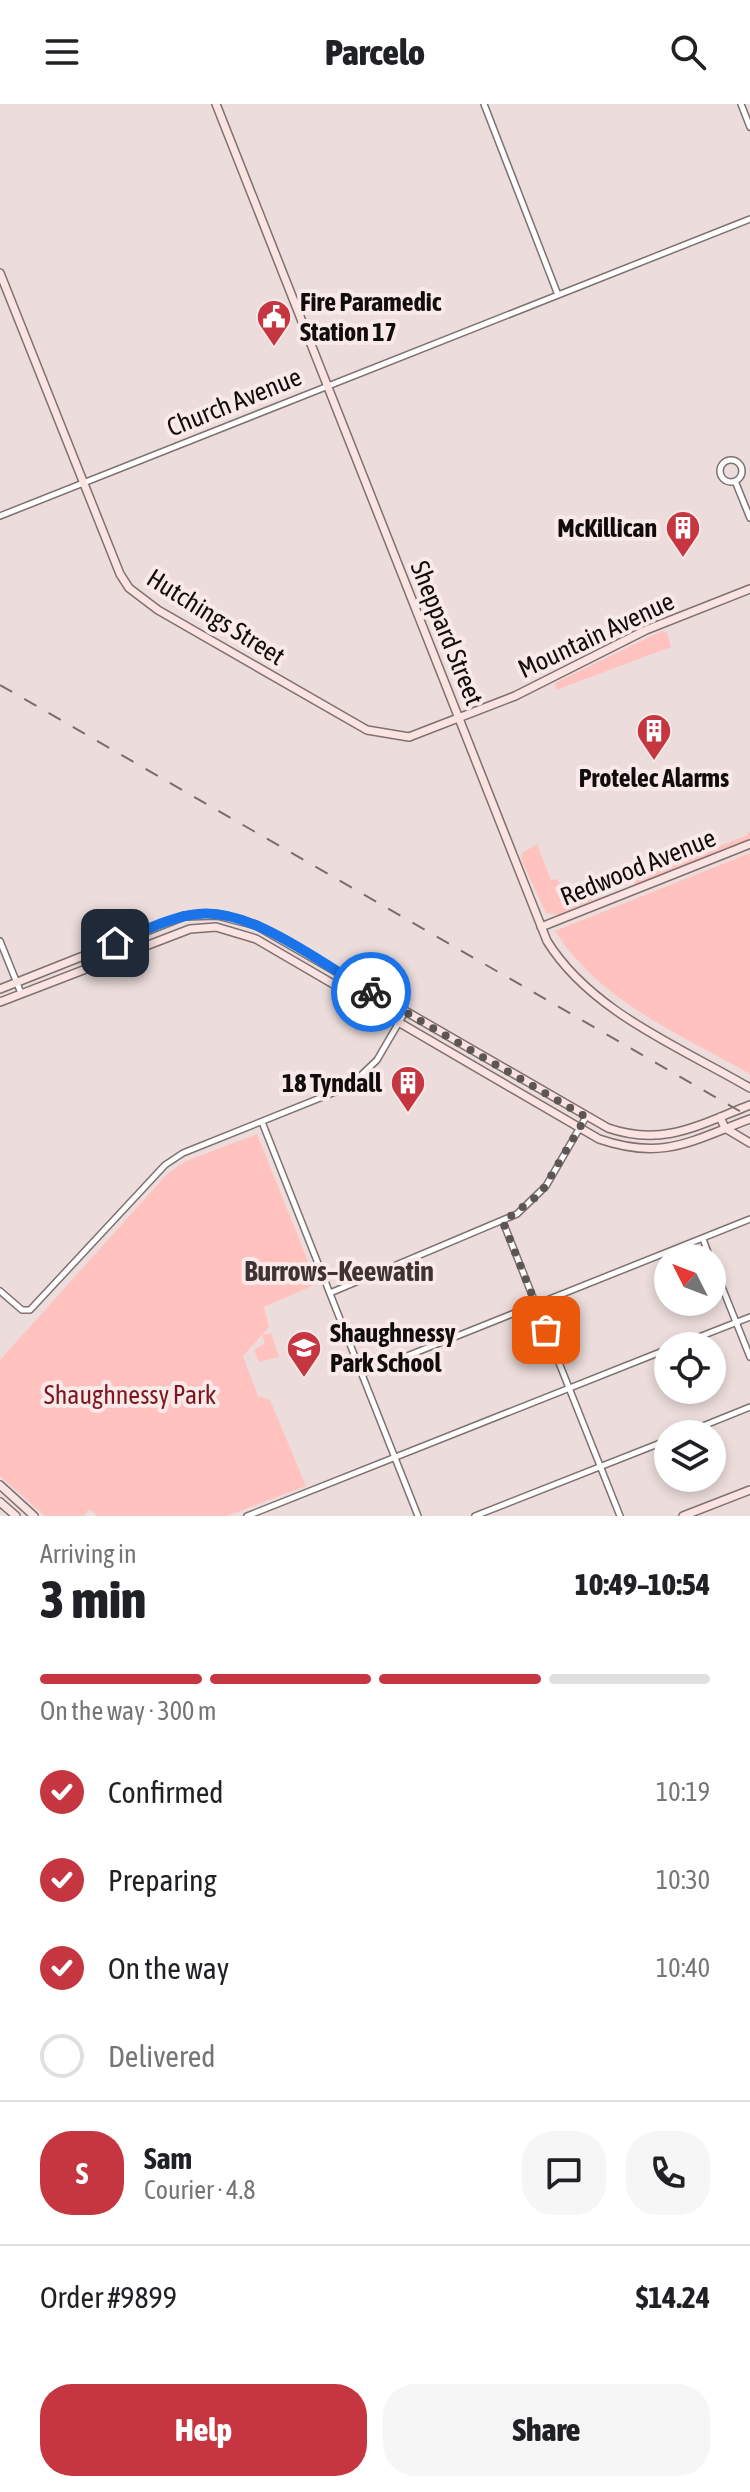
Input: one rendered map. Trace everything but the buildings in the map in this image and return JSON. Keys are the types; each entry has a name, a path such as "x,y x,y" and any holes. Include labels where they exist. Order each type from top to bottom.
{"street":[{"name":"Sheppard Street","path":"216,104 541,927 562,963 600,1000 750,1088"},
{"path":"484,104 558,295"},
{"path":"741,104 750,127"},
{"name":"Church Avenue","path":"0,516 750,219"},
{"name":"Hutchings Street","path":"0,273 120,574 129,588 158,610 367,730 409,737 460,719"},
{"path":"728,461 736,462 741,467 741,475 735,481 726,481 721,474 721,466 728,461"},
{"path":"735,481 750,518"},
{"name":"Mountain Avenue","path":"460,719 539,684 646,630 750,589"},
{"name":"Redwood Avenue","path":"541,927 750,844"},
{"path":"0,989 169,921 200,914 217,915 256,925 586,1117 630,1136 653,1138 681,1132 750,1105"},
{"path":"0,1002 171,933 216,927 256,939 580,1128 627,1148 654,1151 750,1119"},
{"path":"0,941 21,993"},
{"path":"0,1291 26,1312 165,1165 183,1153 358,1080 377,1060 405,1012"},
{"path":"330,1293 503,1222 541,1193 586,1117"},
{"path":"720,1117 725,1128 750,1143"},
{"path":"262,1122 418,1516"},
{"path":"362,1374 750,1219"},
{"path":"503,1222 620,1516"},
{"path":"703,1239 705,1244"},
{"path":"726,1297 750,1357"},
{"path":"711,1332 750,1317"},
{"path":"247,1516 654,1355"},
{"path":"718,1420 750,1407"},
{"path":"475,1516 654,1445"},
{"path":"0,1485 34,1516"},
{"path":"683,1516 750,1490"},
{"path":"0,1502 16,1516"}],"green space":[{"path":"662,631 667,633 671,647 556,690 555,683"},
{"path":"747,831 750,839 637,885 630,881 748,835"},
{"path":"537,844 551,880 557,879 560,884 555,888 559,897 564,896 567,901 597,890 601,897 558,915 546,913 521,859 522,853"},
{"path":"750,853 750,1074 669,1030 618,996 573,956 555,931"},
{"name":"Shaughnessy Park","path":"257,1134 317,1284 264,1307 269,1327 243,1356 258,1396 270,1400 306,1486 227,1516 98,1516 90,1509 83,1516 45,1516 0,1476 0,1360 168,1173 186,1161"},
{"path":"271,1333 279,1357 259,1362 254,1350 265,1343 262,1335"}],"railway":[{"path":"0,685 750,1117"}],"way so far":[{"path":"371,992 586,1117 541,1193 525,1209 503,1222 546,1330"}],"place":[{"name":"Fire Paramedic Station 17","path":"274,348"},
{"name":"McKillican","path":"683,559"},
{"name":"Protelec Alarms","path":"654,762"},
{"name":"18 Tyndall","path":"408,1114"},
{"name":"Shaughnessy Park School","path":"304,1379"}],"district":[{"name":"Burrows–Keewatin","path":"339,1271"}],"route":[{"path":"115,943 184,916 232,917 256,925 371,992"}]}
